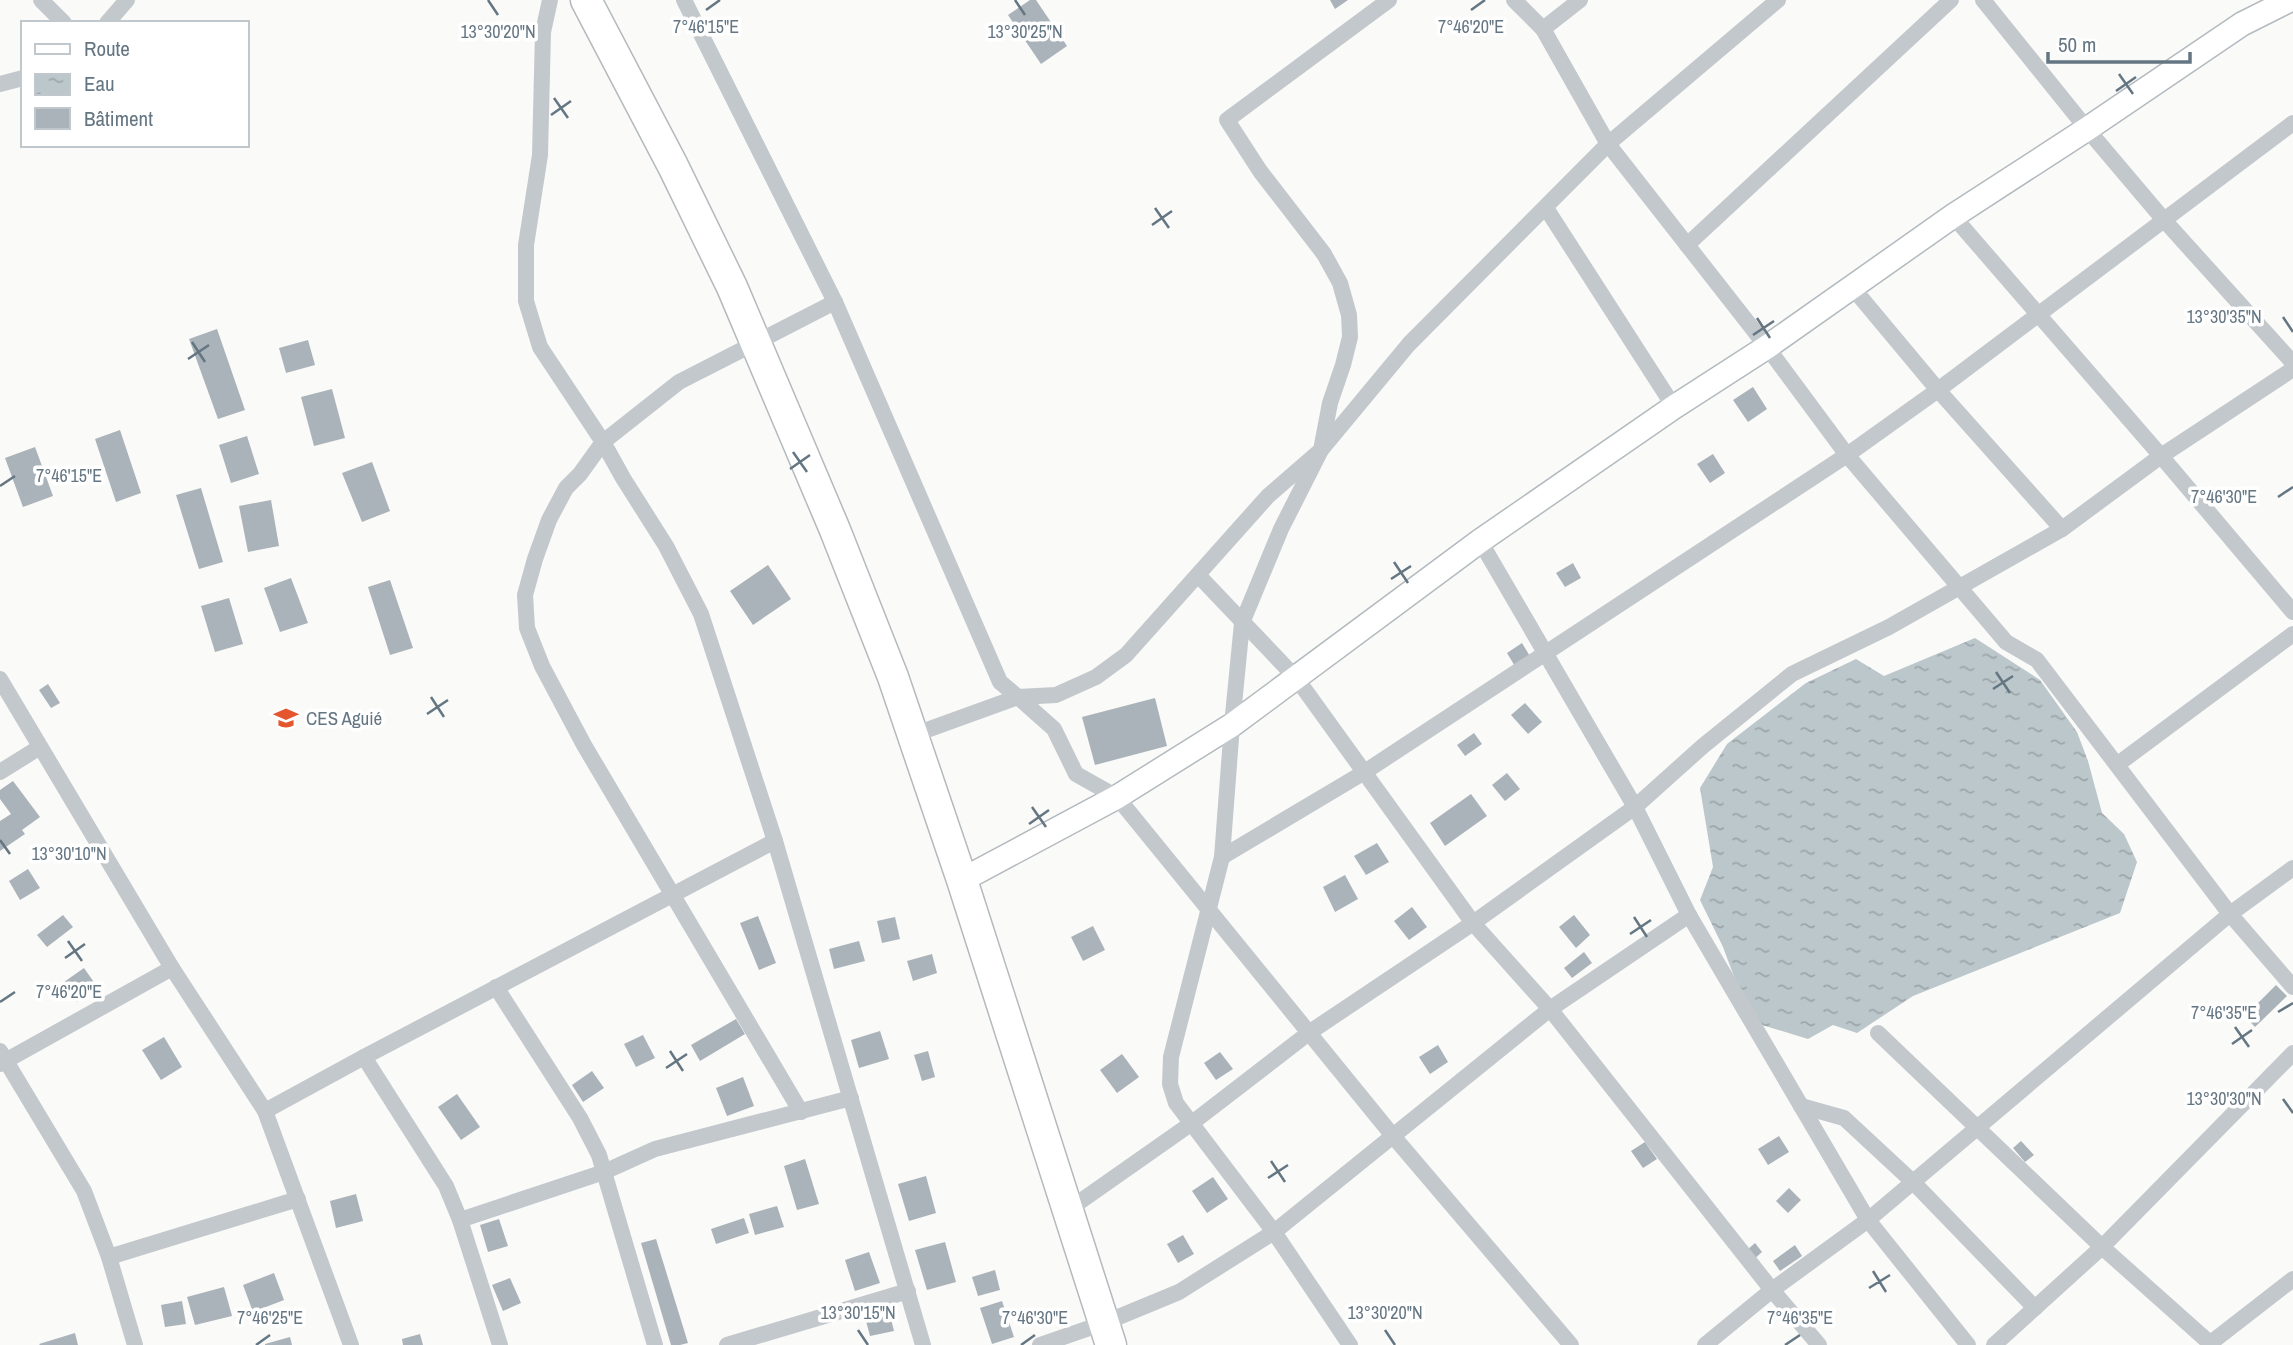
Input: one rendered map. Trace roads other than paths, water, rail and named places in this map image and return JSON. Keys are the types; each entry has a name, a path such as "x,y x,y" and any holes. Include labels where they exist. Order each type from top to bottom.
{"highway":[{"path":"586,0 673,166 732,287 835,530 893,677 962,880 1108,1334"}],"street":[{"path":"41,0 62,21"},
{"path":"109,21 127,0"},
{"path":"550,0 543,32 540,155 526,245 526,301 540,347 603,442 622,478 666,546 701,614 775,841 923,1345"},
{"path":"684,0 835,302 1000,682 1054,729 1076,774 1117,797 1393,1136 1571,1345"},
{"path":"1350,1345 1274,1232 1176,1103 1170,1084 1171,1057 1222,857 1231,725 1242,623 1281,529 1321,450 1330,403 1350,337 1349,315 1343,294 1324,254 1259,171 1227,120 1389,0"},
{"path":"1514,0 1543,29 1608,144 1767,347 1847,455 2006,642 2037,660 2230,914 2293,987"},
{"path":"1543,29 1580,0"},
{"path":"913,734 1018,696 1056,695 1096,677 1126,655 1269,496 1321,450 1409,344 1608,144 1778,0"},
{"path":"1687,245 1951,0"},
{"path":"1983,0 2164,220 2293,363"},
{"path":"962,880 1117,797 1231,725 1297,679 1480,541 1674,407 1767,347 1953,216 2242,24 2290,0"},
{"path":"0,84 21,79"},
{"path":"1222,857 1363,773 1847,455 1938,390 2293,123"},
{"path":"1546,208 1674,407"},
{"path":"1953,216 2293,612"},
{"path":"1852,287 1938,390 2062,529"},
{"path":"801,1112 584,745 542,666 527,628 525,595 535,559 566,488 580,474 603,442 678,383 835,302"},
{"path":"1068,1210 1192,1123 1310,1032 1473,923 1634,807 1703,746 1792,674 1889,627 2062,529 2161,456 2293,369"},
{"path":"1480,541 1634,807 1689,915 1868,1220 1968,1345"},
{"path":"1199,576 1297,679 1473,923 1550,1009 1772,1290 1819,1345"},
{"path":"2118,764 2293,634"},
{"path":"0,679 172,968 265,1111 351,1345"},
{"path":"0,772 40,747"},
{"path":"265,1111 775,841"},
{"path":"1705,1345 1772,1290 1868,1220 2230,914 2293,868"},
{"path":"1040,1345 1108,1334 1274,1232 1550,1009 1689,915"},
{"path":"135,1345 109,1257 84,1191 2,1059 172,968"},
{"path":"496,987 580,1118 599,1155 655,1345"},
{"path":"1878,1033 2102,1247 2210,1344 2293,1279"},
{"path":"1994,1345 2102,1247 2293,1053"},
{"path":"363,1057 446,1186 460,1220 500,1345"},
{"path":"460,1220 604,1172 655,1149 851,1098"},
{"path":"1801,1105 1844,1118 1913,1182 2035,1308"},
{"path":"109,1257 298,1199"},
{"path":"727,1345 908,1291"}],"water":[{"path":"1975,638 2040,680 2077,732 2102,813 2124,834 2137,862 2120,913 1913,996 1857,1033 1833,1025 1808,1039 1762,1025 1739,990 1723,947 1700,900 1713,867 1700,788 1727,744 1806,683 1856,659 1884,676"}],"place":[{"name":"CES Aguié","path":"286,718"}]}
